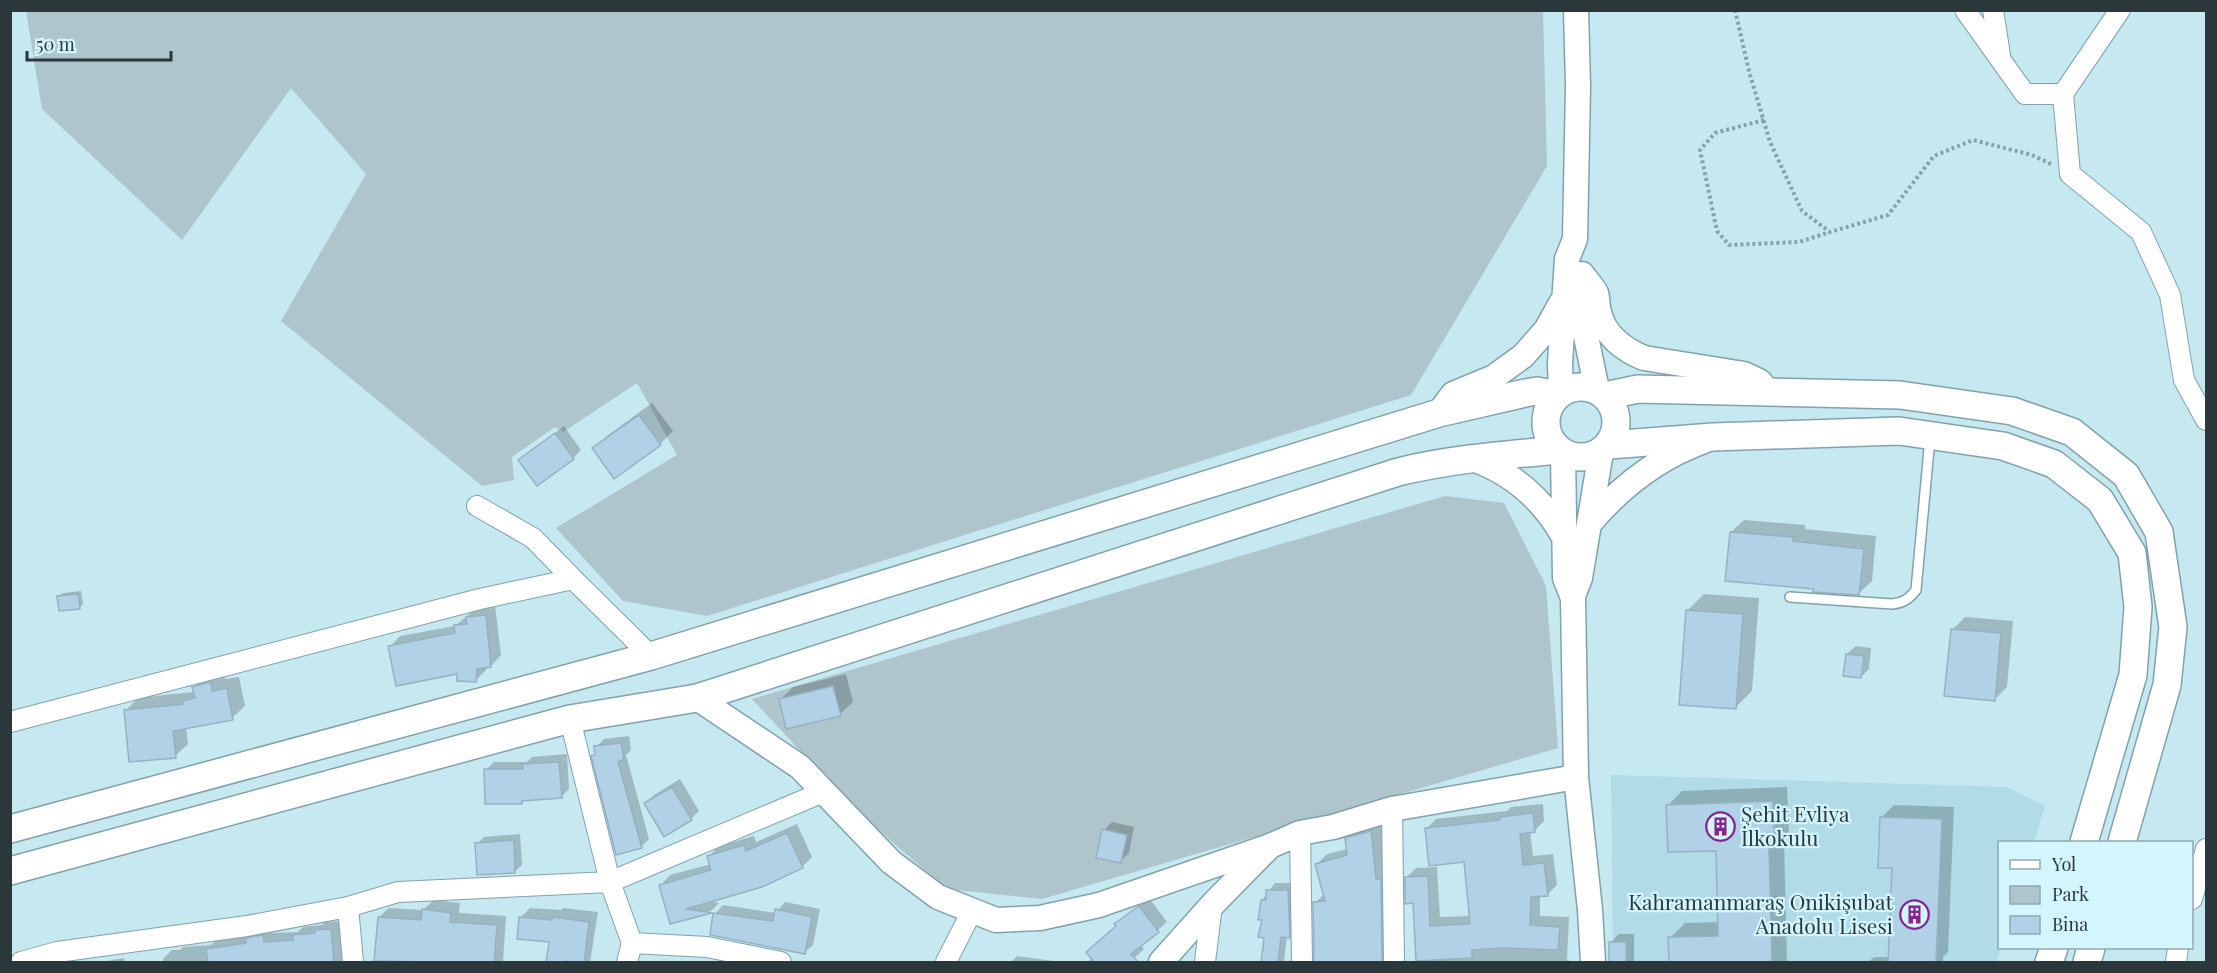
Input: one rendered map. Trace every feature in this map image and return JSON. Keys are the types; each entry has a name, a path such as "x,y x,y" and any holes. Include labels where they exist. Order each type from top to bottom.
{"main road":[{"path":"10,829 651,656 1439,413 1525,393 1538,391 1560,394 1579,387 1601,393 1638,389 1900,395 2012,411 2072,432 2126,475 2158,532 2173,627 2167,685 2122,841"},
{"path":"1601,393 1616,414 1617,424 1615,435 1605,448"},
{"path":"1560,394 1547,412 1546,423 1547,433 1561,451"},
{"path":"10,871 570,719 697,698 1398,472 1434,463 1561,451 1582,458 1605,448 1713,437 1899,430 2003,446 2054,464 2100,500 2132,553 2138,606 2133,675 2085,841"}],"street":[{"path":"1560,394 1567,259 1575,239 1578,86 1576,10"},
{"path":"1965,10 2025,94 2063,94"},
{"path":"1993,10 2001,61"},
{"path":"2120,10 2063,94 2070,174 2141,232 2170,295 2184,380 2206,420"},
{"path":"1575,239 1582,258 1582,317 1601,393"},
{"path":"1582,274 1596,293 1603,324 1615,340 1624,347 1644,358 1744,375 1759,381 1770,392"},
{"path":"1439,413 1453,394 1494,377 1523,356 1546,330 1565,296"},
{"path":"1589,524 1610,500 1641,473 1679,451 1713,437"},
{"path":"1593,963 1590,910 1576,777 1573,598 1580,578 1605,448"},
{"path":"1561,451 1565,578 1573,598"},
{"path":"1470,458 1501,471 1531,492 1544,506 1564,538"},
{"path":"477,506 533,538 651,656"},
{"path":"10,722 480,599 573,579"},
{"path":"697,698 800,767 891,862 938,897 996,920 1040,918 1089,907 1270,846 1300,833 1334,827 1392,809 1576,777"},
{"path":"570,719 610,882 633,943 627,963"},
{"path":"21,963 348,907 398,892 610,882 823,792"},
{"path":"1392,809 1394,963"},
{"path":"1300,833 1302,963"},
{"path":"1161,963 1212,905 1270,846"},
{"path":"2193,895 2206,849"},
{"path":"1205,963 1212,905"},
{"path":"348,907 352,963"},
{"path":"946,963 972,911"},
{"path":"633,943 707,947 781,963"}],"lane":[{"path":"1790,597 1892,604 1912,596 1916,590 1930,435"}],"path":[{"path":"1736,10 1749,71 1770,142 1802,211 1830,232"},
{"path":"1764,120 1715,133 1700,150 1717,231 1729,245 1799,242 1888,215 1934,156 1973,140 2032,155 2070,174"}],"shaded area":[{"path":"1611,775 2007,787 2045,806 2034,841 1998,841 1998,949 2001,949 1996,962 1613,962"}],"green space":[{"path":"26,11 1543,11 1547,166 1411,395 707,616 623,601 556,528 677,455 637,383 563,432 555,427 512,457 514,480 482,486 281,321 366,174 291,88 182,240 42,109"},
{"path":"1445,496 1504,503 1546,586 1558,748 1042,899 947,889 856,811 752,699"}],"building":[{"path":"639,415 661,445 614,479 592,448"},
{"path":"555,433 574,459 537,486 518,460"},
{"path":"1730,532 1793,537 1793,541 1864,549 1859,595 1725,581"},
{"path":"78,594 80,609 59,611 57,596"},
{"path":"1686,610 1743,614 1736,709 1679,705"},
{"path":"486,615 491,667 477,669 476,682 457,681 457,674 396,686 388,646 455,633 454,625 467,624 466,617"},
{"path":"1951,629 2001,633 1995,701 1944,696"},
{"path":"1846,654 1864,656 1861,678 1843,676"},
{"path":"211,682 212,691 227,688 233,720 173,731 176,758 129,762 124,710 183,704 182,701 195,698 192,687"},
{"path":"833,686 841,716 786,729 779,699"},
{"path":"621,743 624,759 618,762 642,848 616,855 591,756 595,755 594,746"},
{"path":"559,762 562,798 522,801 522,804 485,804 484,769 523,769 522,764"},
{"path":"672,787 692,820 664,837 644,803"},
{"path":"1773,801 1775,848 1769,848 1772,963 1669,963 1668,937 1718,936 1716,851 1668,852 1666,805"},
{"path":"1533,813 1535,832 1520,834 1523,865 1544,863 1548,896 1531,897 1530,925 1560,927 1558,950 1504,948 1472,950 1472,958 1416,961 1413,903 1405,904 1405,877 1428,876 1430,926 1470,924 1464,862 1429,866 1425,828 1500,820 1500,817"},
{"name":"Kahramanmaraş Onikişubat Anadolu Lisesi","path":"1880,817 1942,819 1936,963 1888,963 1892,868 1878,868"},
{"path":"1102,829 1127,835 1121,863 1096,858"},
{"path":"1371,831 1376,879 1381,879 1382,963 1314,963 1313,902 1325,901 1315,864 1347,855 1345,838"},
{"path":"787,833 803,868 762,887 686,909 712,913 670,924 659,885 711,870 707,856 744,845 746,851"},
{"path":"514,840 515,873 477,875 475,843"},
{"path":"1266,890 1288,890 1290,938 1281,937 1278,963 1261,963 1264,938 1258,937 1262,920 1258,920 1261,900 1266,900"},
{"path":"1139,906 1159,932 1131,954 1139,963 1095,963 1086,952 1116,926 1114,924"},
{"path":"422,909 451,913 450,922 497,925 494,963 374,961 378,917 421,920"},
{"path":"775,909 812,917 805,954 710,935 713,913 773,921"},
{"path":"519,917 552,920 552,917 589,922 584,963 565,961 565,963 546,963 549,942 517,939"},
{"path":"331,929 334,963 208,963 206,949 246,943 246,938 263,935 264,942 293,940 293,935"},
{"path":"1609,942 1626,942 1626,963 1609,963"}],"place":[{"name":"Şehit Evliya İlkokulu","path":"1720,827"},
{"name":"Kahramanmaraş Onikişubat Anadolu Lisesi","path":"1914,915"}]}
